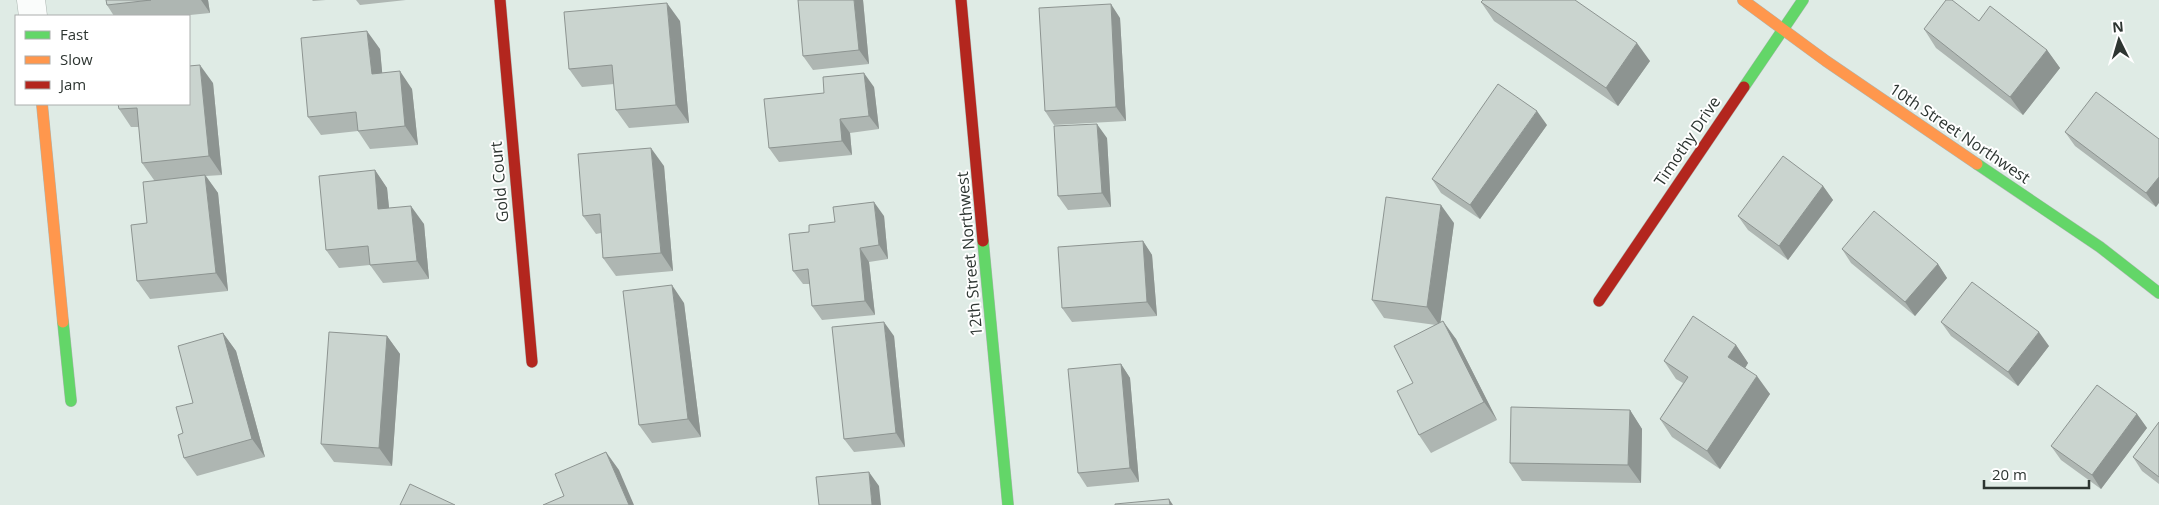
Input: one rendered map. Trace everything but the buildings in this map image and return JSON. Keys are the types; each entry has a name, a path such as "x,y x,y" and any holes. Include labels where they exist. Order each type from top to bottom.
{"street":[{"path":"31,0 33,15"},
{"name":"Gold Court","path":"500,0 532,362"},
{"name":"12th Street Northwest","path":"961,0 1008,505"},
{"name":"10th Street Northwest","path":"1743,0 1834,67 2100,247 2159,293"},
{"name":"Timothy Drive","path":"1599,301 1802,0"},
{"path":"42,105 71,401"}],"traffic: fast":[{"path":"1744,87 1803,0"},
{"path":"1977,164 2100,247 2159,293"},
{"path":"983,241 1008,505"},
{"path":"63,322 71,401"}],"traffic: slow":[{"path":"1743,0 1826,61 1977,164"},
{"path":"42,105 63,322"}],"traffic: jam":[{"path":"500,0 532,362"},
{"path":"961,0 983,241"},
{"path":"1599,301 1744,87"}]}
